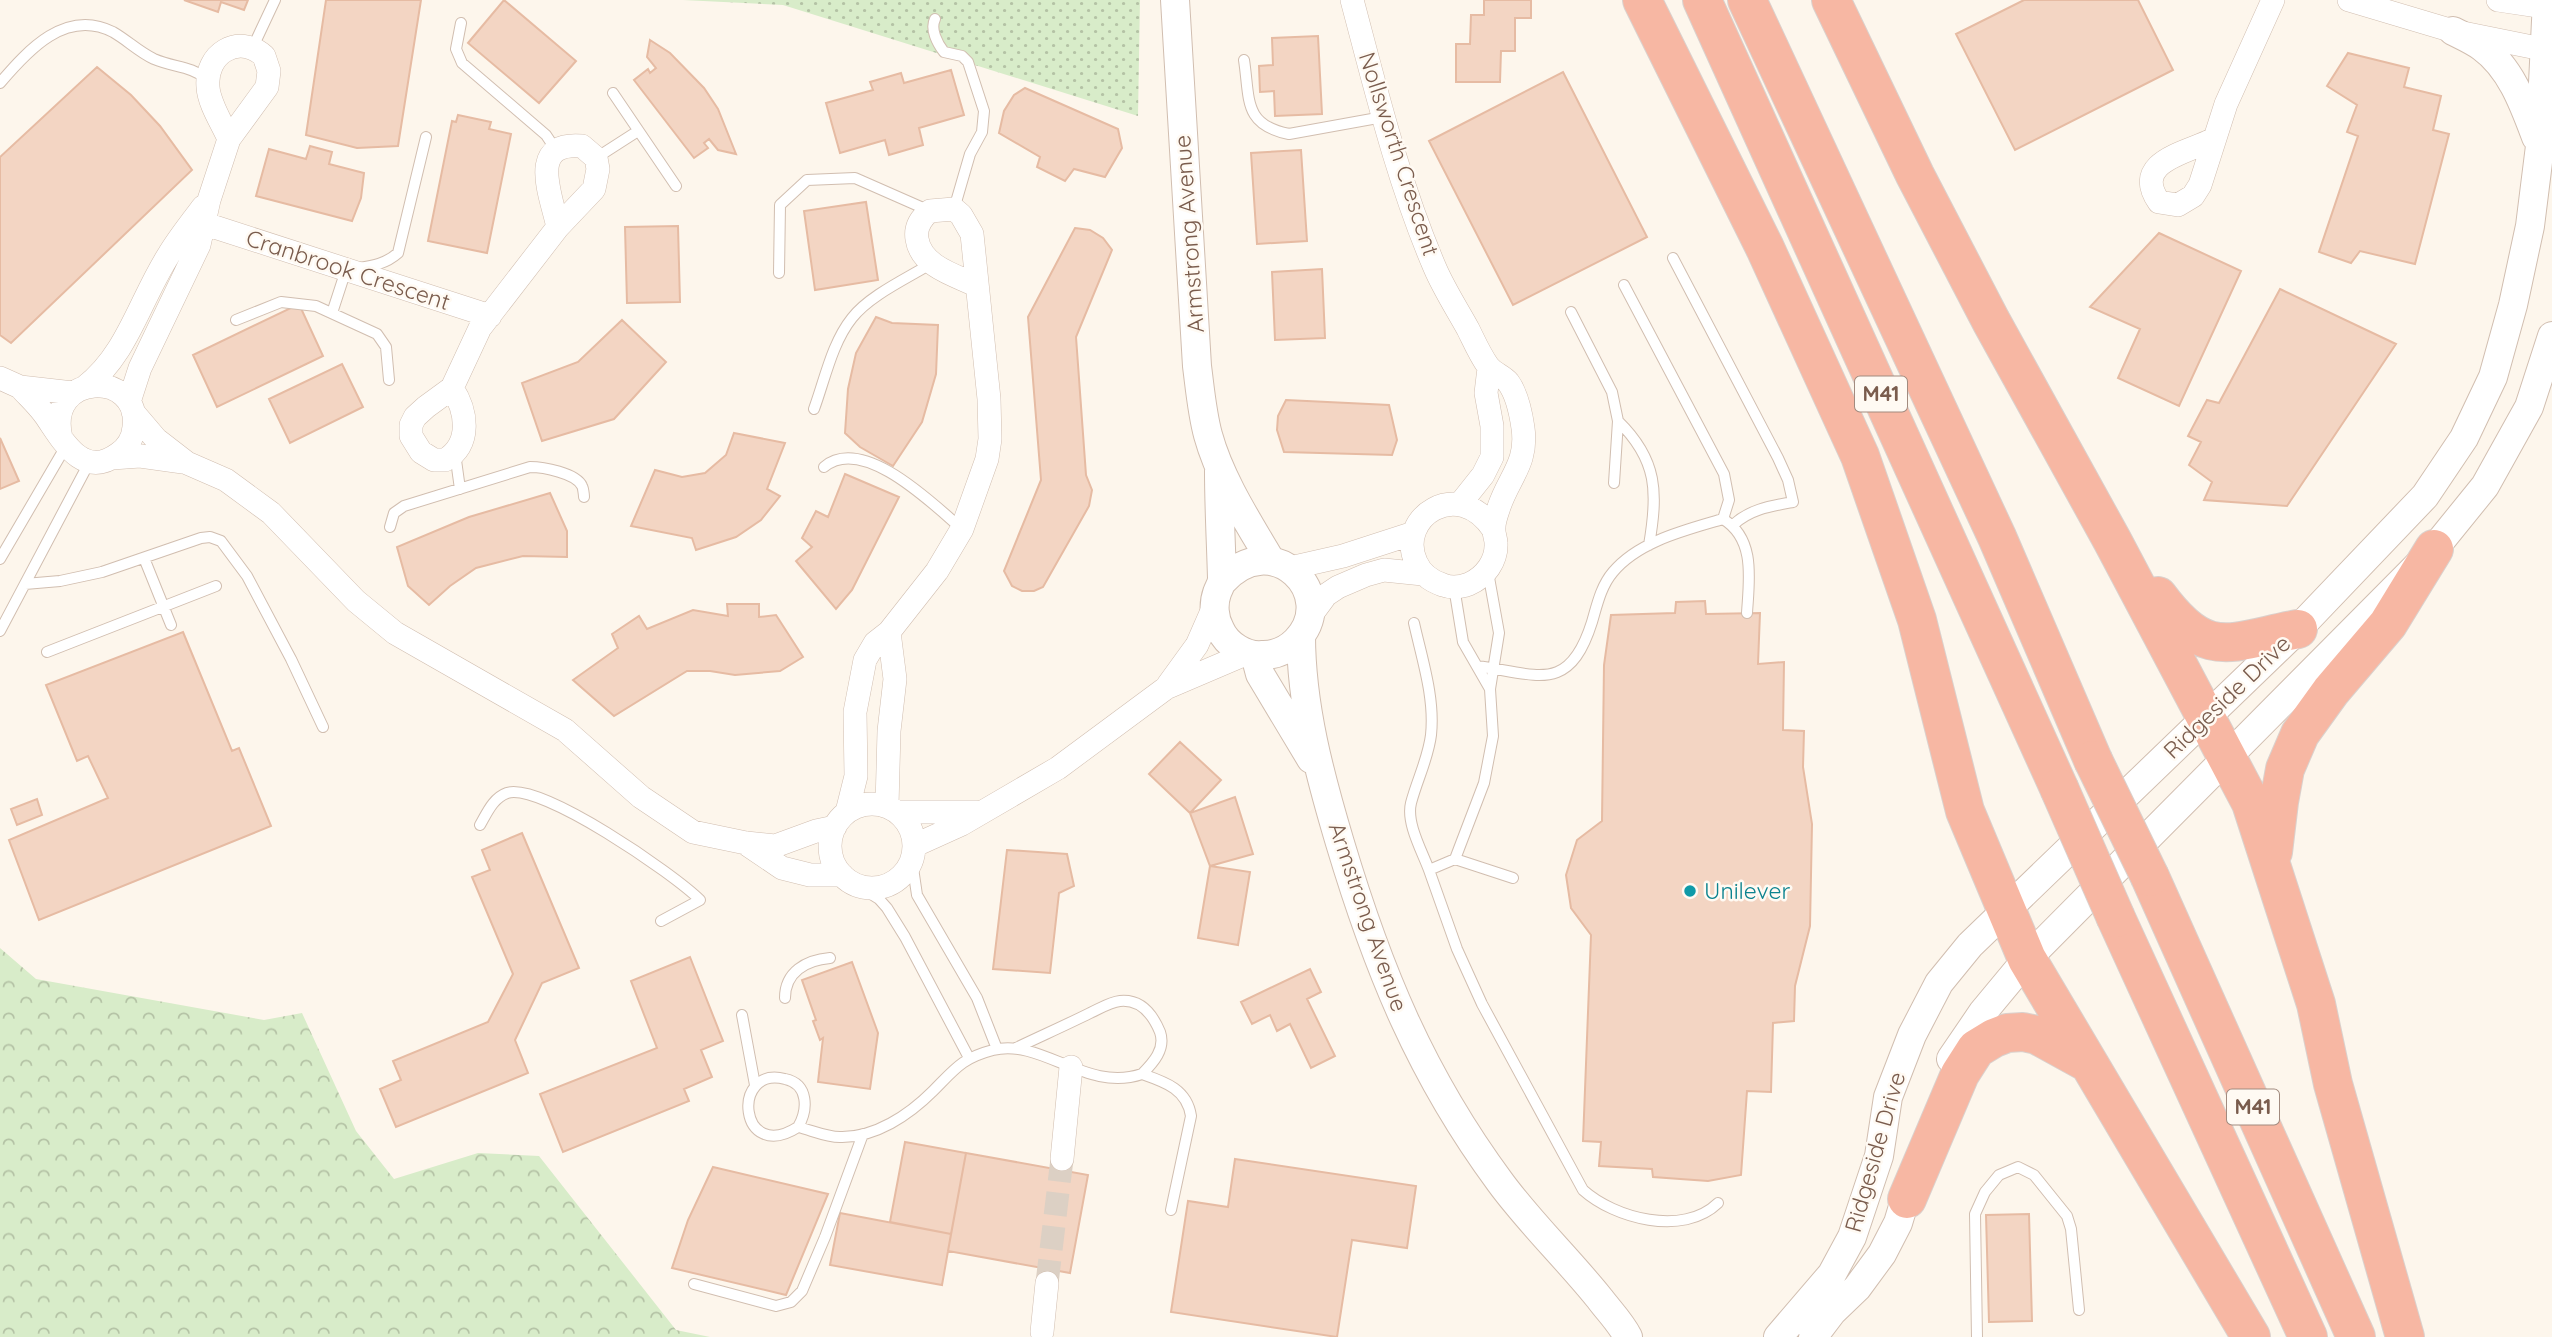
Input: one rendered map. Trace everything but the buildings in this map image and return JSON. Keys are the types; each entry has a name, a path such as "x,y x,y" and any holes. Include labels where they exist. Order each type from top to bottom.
{"highway":[{"path":"1642,0 1765,248 1860,456 1917,621 1965,811 2027,960 2252,1337"},
{"name":"M41","path":"1702,0 2308,1337"},
{"name":"M41","path":"1747,0 1997,537 2093,760 2150,877 2356,1337"},
{"path":"1830,0 1914,175 2251,803 2316,1004 2333,1084 2405,1337"},
{"path":"1851,0 1867,36 1914,175"},
{"path":"2112,540 2174,617 2202,640 2228,644 2298,629"},
{"path":"2272,866 2281,791 2286,769 2300,734 2331,691 2388,624 2434,549"},
{"path":"1907,1199 1959,1074 1976,1049 2007,1033 2024,1032 2037,1035 2090,1064"}],"street":[{"name":"Armstrong Avenue","path":"1175,0 1197,366 1203,415 1219,465 1281,564"},
{"name":"Nollsworth Crescent","path":"1352,0 1383,117 1435,269 1489,368 1509,383 1516,399 1523,430 1521,461 1500,504 1493,529"},
{"path":"2212,140 2233,85 2251,52 2273,0"},
{"path":"2349,0 2408,9 2484,48 2505,70 2523,101 2540,146"},
{"path":"2498,0 2549,5"},
{"name":"Ridgeside Drive","path":"1778,1335 1832,1274 1853,1237 1879,1156 1888,1097 1917,1024 1939,983 1970,944 2298,629 2425,496 2464,438 2493,377 2513,305 2530,226 2549,50 2549,5"},
{"path":"2453,31 2549,50"},
{"path":"63,442 58,426 65,402 98,377 114,357 167,256 199,222 229,139 260,98 269,80 264,56 240,46 225,49 217,58 209,80 210,94 229,139"},
{"path":"452,388 460,400 464,424 461,445 445,460 428,458 414,443 411,429 415,417 452,388 480,328 558,227 594,189 598,169 596,158 582,146 569,145 556,150 546,165 558,227"},
{"path":"849,880 835,865 831,852 858,762 855,712 865,660 875,643 889,632 937,571 962,529 987,459 990,439 989,398 972,234 961,215 954,209 930,211 919,223 916,234 921,252 933,263 976,285"},
{"path":"101,460 122,452 134,434 131,407 140,368 200,245 199,222"},
{"name":"Cranbrook Crescent","path":"199,222 490,316"},
{"name":"Ridgeside Drive","path":"1813,1337 1832,1312 1857,1288 1882,1254 1907,1199 1925,1124 1937,1088 1952,1058 1983,1012 2027,960 2434,549 2485,486 2529,407 2552,337"},
{"path":"1460,504 1483,475 1492,457 1492,426 1486,393 1489,368"},
{"path":"10,382 79,390 95,385 114,389 156,439 187,463 226,480 271,513 356,601 395,633 565,730 641,797 693,832 775,846 841,820 860,806 874,804 892,809 942,814 983,812"},
{"path":"10,382 40,408 63,442 79,457 101,460 140,456 187,463"},
{"name":"Armstrong Avenue","path":"1218,593 1219,465"},
{"path":"1445,504 1460,504 1474,508 1485,517 1493,529 1496,543 1494,558 1488,571 1477,581 1454,587 1435,583 1423,574 1415,562 1412,547 1414,533 1431,510 1445,504"},
{"path":"1167,688 1197,645 1218,593 1231,571 1257,560 1281,564 1343,556 1414,533"},
{"path":"1281,564 1300,578 1307,590 1310,604 1305,627"},
{"path":"746,843 782,868 849,880 872,888 888,885 902,875 920,843 983,812 1058,768 1167,688 1251,654 1278,653 1291,646 1326,595 1338,587 1384,570 1423,574"},
{"path":"1218,593 1215,617 1227,640 1251,654"},
{"name":"Armstrong Avenue","path":"1305,627 1301,656 1318,770 1359,906 1386,981 1422,1059 1447,1104 1501,1183 1628,1335"},
{"path":"889,632 895,679 889,731 892,809 907,822 913,835 913,855"},
{"name":"Armstrong Avenue","path":"1251,654 1260,674 1318,770"},
{"path":"1062,1159 1071,1067"},
{"path":"1042,1332 1047,1283"}],"lane":[{"path":"252,49 275,0"},
{"path":"935,19 934,33 944,52 962,56 968,62 985,111 982,132 970,155 954,209"},
{"path":"461,23 456,49 462,63 546,135 556,150"},
{"path":"0,83 28,50 50,36 82,25 100,26 153,58 187,67 209,80"},
{"path":"1244,60 1254,116 1262,125 1273,131 1289,134 1383,117"},
{"path":"613,93 676,186"},
{"path":"596,158 638,131"},
{"path":"332,313 346,270 377,265 389,261 398,253 426,136"},
{"path":"779,273 780,205 807,180 855,178 930,211"},
{"path":"1477,666 1528,675 1545,675 1568,668 1582,650 1605,584 1614,570 1649,545 1728,522 1756,510 1793,502 1788,480 1778,458 1674,258"},
{"path":"814,408 838,343 852,318 876,297 933,263"},
{"path":"1624,285 1724,474 1729,500 1728,522 1746,550 1750,569 1747,613"},
{"path":"236,320 281,302 316,306 368,328 382,339 386,347 389,380"},
{"path":"1570,312 1612,391 1618,421 1614,483"},
{"path":"1618,421 1634,437 1646,456 1653,482 1655,511 1649,545"},
{"path":"0,559 63,442"},
{"path":"455,453 460,489"},
{"path":"824,467 848,458 867,461 906,482 962,529"},
{"path":"0,631 25,583 101,460"},
{"path":"390,527 394,513 399,509 530,467 577,479 582,486 584,497"},
{"path":"25,583 60,581 102,572 201,538 211,537 221,541 247,576 323,727"},
{"path":"144,558 171,625"},
{"path":"1455,859 1484,783 1493,736 1490,689 1499,633 1488,571"},
{"path":"47,652 216,586"},
{"path":"1454,587 1463,642 1490,689"},
{"path":"1414,623 1432,712 1431,736 1425,765 1410,805 1412,820 1457,949 1482,1004 1583,1190 1597,1203 1620,1212 1663,1222 1701,1215 1718,1203"},
{"path":"480,825 492,805 510,792 526,793 575,815 653,862 701,900 661,921"},
{"path":"913,855 917,895 977,998 997,1049"},
{"path":"1429,870 1455,859 1513,878"},
{"path":"849,880 887,908 968,1056"},
{"path":"785,998 785,987 797,970 809,962 830,958"},
{"path":"798,1127 838,1137 863,1134 893,1122 919,1105 968,1056 997,1049 1016,1048 1120,1001 1131,1002 1149,1011 1156,1021 1161,1037 1157,1056 1142,1074 1130,1078 1102,1078 1016,1048"},
{"path":"742,1015 755,1085"},
{"path":"1142,1074 1178,1090 1189,1104 1191,1116 1171,1210"},
{"path":"770,1077 787,1079 799,1087 805,1100 805,1114 798,1127 785,1135 769,1136 755,1128 747,1115 747,1099 755,1085 770,1077"},
{"path":"694,1284 776,1306 791,1302 802,1291 811,1270 863,1134"},
{"path":"1977,1337 1975,1214 1985,1192 1999,1175 2018,1167 2034,1175 2067,1216 2071,1228 2079,1310"}],"green space":[{"path":"683,0 1140,0 1138,116 783,5"},
{"path":"0,948 36,979 264,1020 302,1013 356,1131 394,1179 478,1153 539,1156 676,1330 710,1337 0,1337"}],"tunnel":[{"path":"1047,1283 1062,1159"}],"place":[{"name":"Unilever","path":"1690,891"}]}
